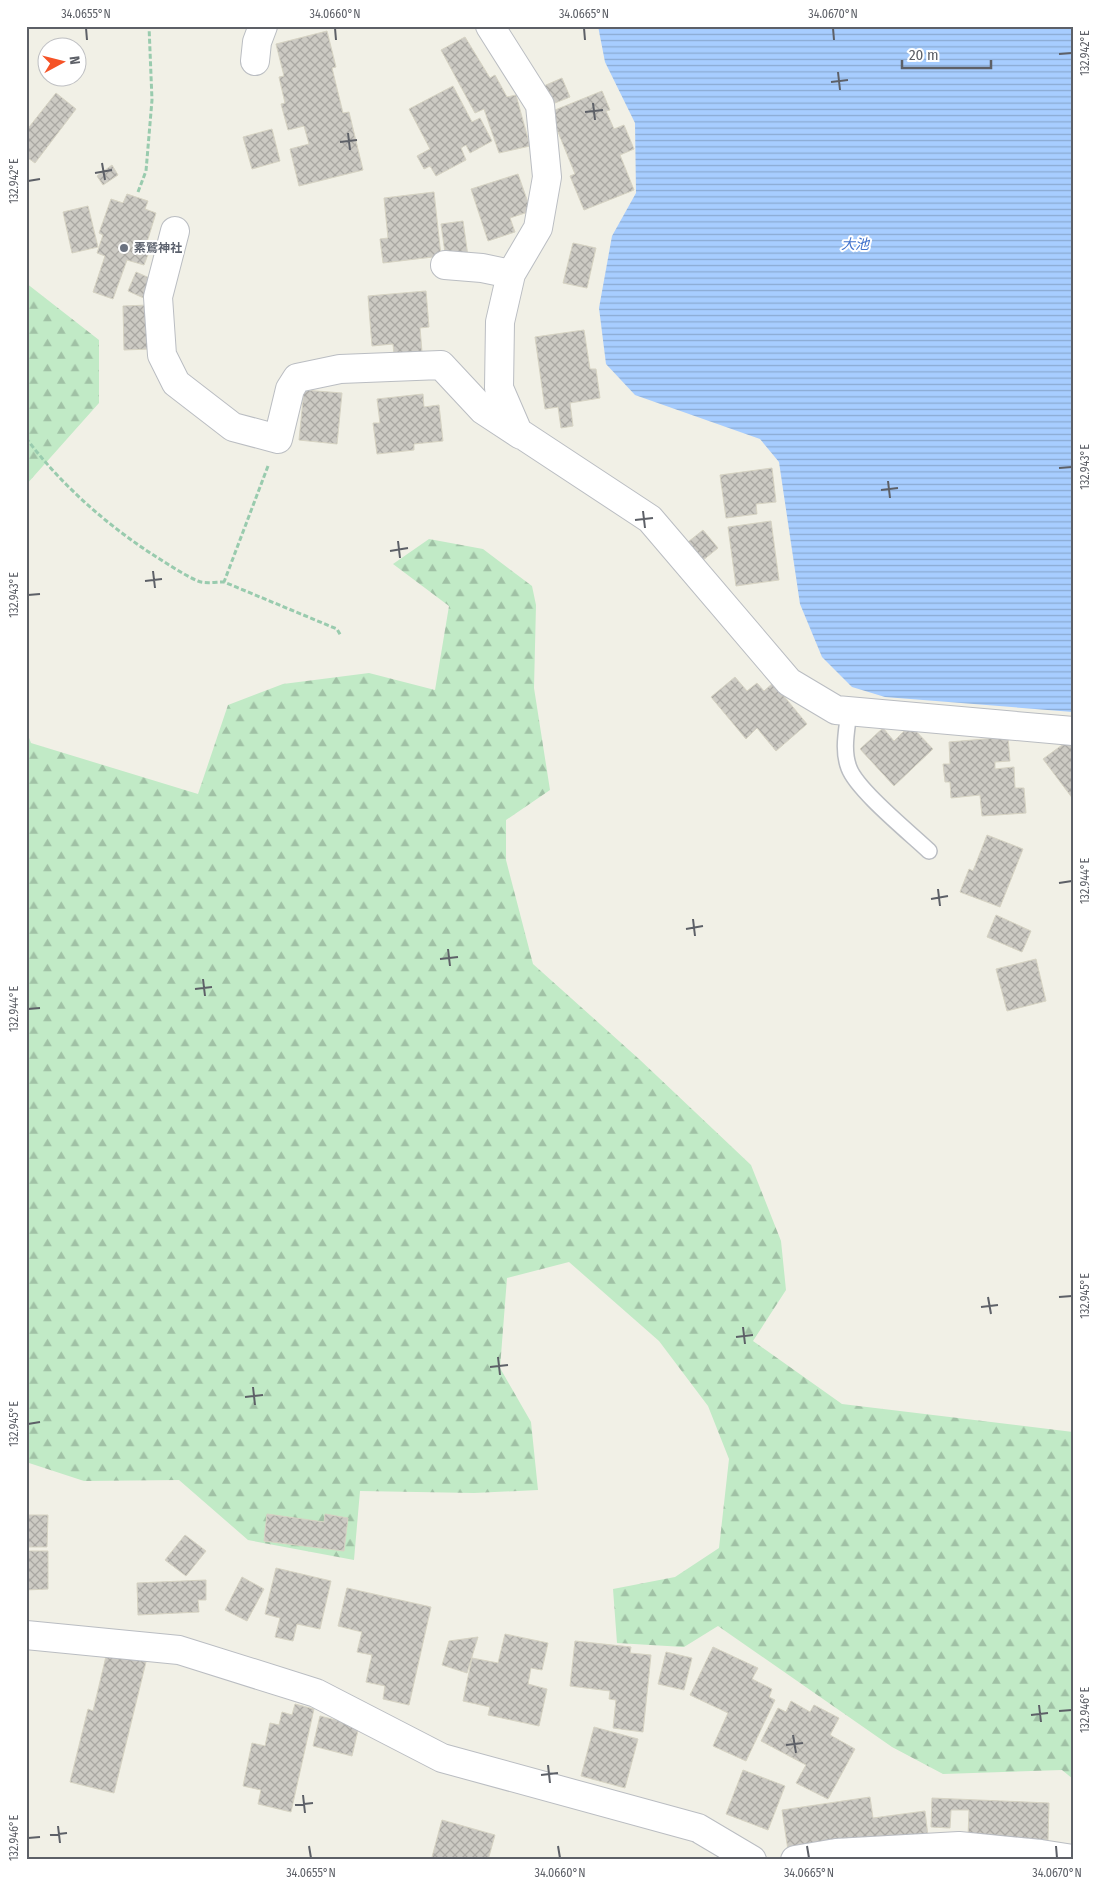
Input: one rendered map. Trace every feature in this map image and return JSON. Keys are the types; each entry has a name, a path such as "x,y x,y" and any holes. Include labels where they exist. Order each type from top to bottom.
{"street":[{"path":"255,61 257,42 263,26"},
{"path":"490,26 540,105 547,177 538,228 511,274 500,322 499,388 518,432 650,519 788,682 836,710 1073,731"},
{"path":"175,231 158,297 162,355 176,383 233,427 278,439 290,389 297,378 340,369 441,364 483,410 543,448"},
{"path":"445,265 482,268 511,274"},
{"path":"26,1635 180,1650 316,1693 442,1758 698,1828 752,1860"},
{"path":"795,1860 836,1853 959,1846 1073,1859"}],"lane":[{"path":"849,711 845,749 849,768 858,784 929,852"}],"path":[{"path":"138,192 146,171 152,100 149,26"},
{"path":"26,438 42,460 81,498 131,541 176,570 200,582 224,582 338,629 341,636"},
{"path":"224,582 278,439"}],"green space":[{"path":"26,283 99,340 99,403 26,485"},
{"path":"429,539 483,549 532,586 536,605 534,688 550,790 506,820 506,860 533,964 639,1059 751,1165 781,1241 786,1290 753,1341 842,1404 1073,1432 1073,1779 1062,1770 943,1774 892,1747 718,1626 684,1647 617,1643 613,1589 675,1577 719,1548 729,1459 708,1406 659,1341 569,1262 507,1278 500,1368 531,1422 538,1490 474,1493 360,1491 354,1560 248,1540 179,1480 84,1481 26,1462 26,730 31,743 198,794 228,705 283,684 369,673 435,690 449,606 393,564"}],"water":[{"name":"大池","path":"598,26 1073,26 1073,712 885,697 852,687 822,657 800,604 779,462 760,439 635,395 606,364 599,308 612,236 636,193 635,123 605,62"}],"building":[{"path":"327,31 336,67 332,68 343,113 349,112 363,170 299,186 290,149 309,144 304,126 288,130 281,104 285,103 279,77 284,76 276,44"},
{"path":"465,37 490,78 495,75 507,97 516,95 530,146 499,153 484,109 475,113 441,50"},
{"path":"562,78 570,97 545,107 537,89"},
{"path":"453,86 472,122 480,118 492,141 470,153 466,145 461,148 466,160 436,176 430,166 424,169 417,156 430,149 409,109"},
{"path":"602,91 610,110 606,111 614,129 624,125 634,149 620,155 634,190 584,210 570,176 575,174 550,112"},
{"path":"56,93 76,109 35,163 28,158 26,161 26,131"},
{"path":"272,129 280,161 252,169 243,137"},
{"path":"112,165 118,175 103,185 97,176"},
{"path":"518,174 531,211 510,218 515,232 488,241 471,189"},
{"path":"434,192 441,256 383,263 380,239 388,238 384,198"},
{"name":"素鷲神社","path":"127,194 148,201 145,209 156,213 147,242 152,244 144,265 127,260 113,299 93,292 105,256 97,253 103,235 99,233 111,199 123,203"},
{"path":"88,206 98,247 72,253 63,212"},
{"path":"463,221 468,256 445,253 441,224"},
{"path":"573,243 596,248 587,288 563,283"},
{"path":"136,272 154,280 146,299 128,291"},
{"path":"426,291 429,327 420,328 422,352 394,355 393,344 372,346 368,296"},
{"path":"149,305 150,349 124,350 123,306"},
{"path":"584,330 590,369 596,369 600,398 570,403 573,426 561,428 558,407 545,409 535,337"},
{"path":"304,390 342,393 337,444 299,440"},
{"path":"423,394 424,407 439,405 443,441 414,444 414,450 377,454 373,423 380,423 377,399"},
{"path":"772,468 776,502 756,504 757,514 726,518 720,475"},
{"path":"771,521 779,580 736,586 728,527"},
{"path":"703,530 718,548 702,561 688,542"},
{"path":"735,677 747,691 757,683 764,691 773,683 807,724 776,751 757,728 746,739 711,697"},
{"path":"910,725 933,749 894,786 860,749 883,728 894,741"},
{"path":"1008,737 1010,761 995,762 995,769 1014,767 1015,788 1024,788 1026,813 982,816 980,795 951,798 950,782 945,782 943,764 950,764 949,742"},
{"path":"1073,737 1073,799 1043,759"},
{"path":"987,835 1023,849 1000,907 960,892 969,869 973,871"},
{"path":"996,915 1031,931 1022,952 987,937"},
{"path":"1036,959 1046,1001 1007,1011 996,969"},
{"path":"267,1514 324,1522 325,1514 348,1518 344,1551 264,1541"},
{"path":"26,1515 48,1515 47,1547 26,1547"},
{"path":"185,1535 206,1551 186,1576 165,1560"},
{"path":"26,1551 48,1551 48,1589 26,1590"},
{"path":"276,1568 331,1581 320,1629 297,1624 293,1641 275,1637 280,1618 265,1614"},
{"path":"242,1577 264,1589 247,1621 225,1610"},
{"path":"206,1580 206,1600 198,1600 199,1612 138,1615 137,1583"},
{"path":"347,1588 431,1607 409,1705 383,1699 385,1686 366,1682 372,1655 357,1652 362,1632 338,1626"},
{"path":"505,1634 548,1643 542,1670 531,1668 528,1684 547,1689 539,1726 488,1715 490,1707 463,1701 472,1658 498,1663"},
{"path":"478,1637 467,1673 442,1665 449,1641"},
{"path":"575,1641 631,1647 630,1653 651,1655 643,1732 613,1728 616,1700 609,1699 610,1691 570,1686"},
{"path":"713,1647 758,1668 752,1679 772,1689 769,1697 775,1700 746,1761 713,1746 728,1713 690,1695"},
{"path":"107,1652 147,1658 114,1793 70,1782 88,1709 93,1711"},
{"path":"666,1652 692,1658 684,1690 658,1684"},
{"path":"791,1701 810,1712 814,1705 839,1718 830,1735 855,1749 828,1799 796,1783 806,1765 761,1741 778,1708 786,1712"},
{"path":"295,1704 314,1709 291,1812 258,1804 261,1790 243,1786 252,1743 265,1746 270,1723 279,1725 282,1712 292,1715"},
{"path":"320,1716 359,1726 352,1756 313,1746"},
{"path":"594,1727 638,1739 625,1788 581,1776"},
{"path":"743,1770 785,1786 768,1830 726,1814"},
{"path":"870,1797 873,1818 925,1811 928,1836 789,1857 782,1810"},
{"path":"932,1798 1049,1803 1048,1840 968,1837 969,1810 951,1810 950,1828 931,1827"},
{"path":"442,1820 495,1835 488,1860 441,1860 432,1857"}],"place":[{"name":"素鷲神社","path":"124,248"}]}
